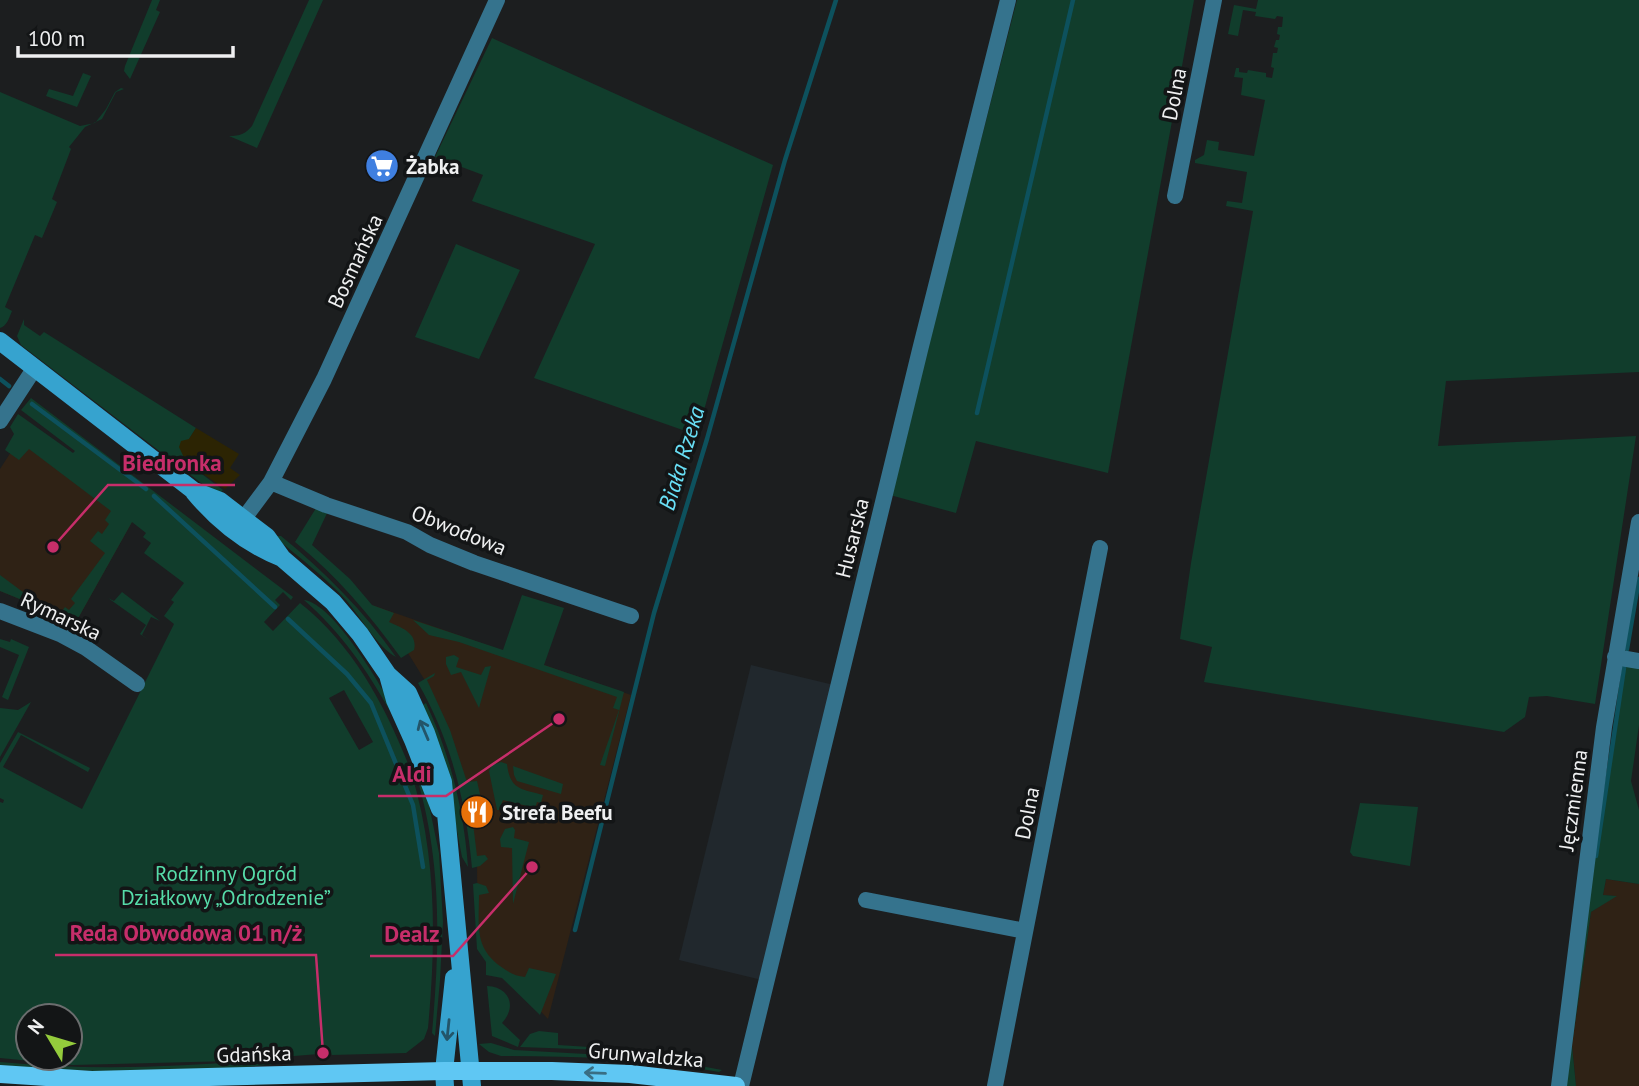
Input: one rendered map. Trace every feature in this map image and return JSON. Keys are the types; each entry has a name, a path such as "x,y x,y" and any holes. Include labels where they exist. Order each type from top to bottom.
{"main road":[{"path":"0,341 194,491 220,501 239,525 267,537 282,558 333,602 360,634 388,675 408,693 426,733 443,782 471,1079"},
{"path":"444,1079 457,940"},
{"name":"Grunwaldzka","path":"552,1071 630,1074 738,1086"},
{"name":"Gdańska","path":"0,1074 92,1080 471,1079 552,1071"}],"street":[{"name":"Bosmańska","path":"239,525 271,482 324,379 498,0"},
{"name":"Husarska","path":"738,1086 1008,0"},
{"name":"Dolna","path":"1175,196 1214,0"},
{"path":"0,421 34,369"},
{"name":"Obwodowa","path":"271,482 326,505 407,532 430,545 474,563 631,616"},
{"name":"Jęczmienna","path":"1559,1086 1615,657 1639,522"},
{"name":"Dolna","path":"995,1086 1100,548"},
{"name":"Rymarska","path":"0,611 60,634 86,648 137,684"},
{"path":"1615,657 1639,661"},
{"path":"866,900 1025,931"}],"shaded area":[{"path":"20,438 132,522 76,622 0,591 0,469"},
{"path":"372,605 631,695 548,1019 478,946 477,865 465,781 429,687 403,645"},
{"path":"751,665 834,685 762,980 679,960"},
{"path":"1606,879 1639,884 1639,1086 1576,1086 1572,1045 1591,912 1615,896 1603,895"}],"green space":[{"path":"152,0 160,0 156,10 160,12 130,79 124,71 125,66"},
{"path":"309,0 323,0 257,148 229,136 242,134 252,126"},
{"path":"1017,0 1194,0 1108,473 976,441 956,513 890,495"},
{"path":"1258,0 1639,0 1639,372 1446,381 1438,446 1636,436 1595,704 1547,696 1529,697 1525,717 1504,732 1204,682 1212,647 1180,639 1253,211 1226,206 1227,201 1242,203 1247,172 1195,163 1195,160 1204,155 1207,140 1219,142 1218,150 1254,156 1265,100 1241,95 1243,78 1234,77 1236,68 1239,68 1239,72 1247,73 1248,70 1266,73 1266,77 1272,78 1273,53 1277,53 1278,48 1274,47 1276,40 1279,40 1278,27 1282,27 1283,17 1277,16 1275,19 1255,16 1256,12 1243,10 1238,36 1228,34 1234,5 1256,9"},
{"path":"492,38 773,165 697,435 534,378 595,244 472,201 483,175 435,157"},
{"path":"83,73 91,76 77,107 46,96 49,89 73,96"},
{"path":"124,89 116,92 102,119 96,122 115,92"},
{"path":"0,92 80,126 92,124 85,127 69,147 71,149 52,199 57,202 42,238 35,235 5,307 12,311 6,324 0,328"},
{"path":"456,244 520,270 479,359 415,337"},
{"path":"24,319 24,325 40,336 44,332 196,428 189,439 186,462 223,490 218,496 21,345 17,336"},
{"name":"Rodzinny Ogród Działkowy „Odrodzenie”","path":"31,398 293,597 291,600 283,592 275,600 280,605 264,622 273,631 300,603 319,619 351,657 378,698 411,772 420,804 430,867 433,931 428,1028 424,1039 406,1053 331,1053 232,1061 84,1065 84,1002 14,1002 14,1059 0,1058 0,802 3,803 4,800 0,798 0,763 18,732 90,768 88,772 21,735 3,767 82,809 174,624 164,616 174,602 171,600 184,583 144,553 151,543 143,537 146,533 132,522 76,622 0,591 0,575 31,598 60,614 65,607 69,610 75,603 71,599 105,553 90,541 98,531 102,534 109,524 105,520 111,511 29,449 19,460 5,450 14,434 10,427 18,414 73,453 75,451 21,410","holes":["344,690 373,742 359,750 329,698"]},
{"path":"318,505 329,509 312,545 350,579 372,605 394,613 389,622 408,632 415,644 414,650 401,658 352,596 295,542"},
{"path":"278,536 343,592 396,657 376,639 338,592 276,538"},
{"path":"122,592 160,621 151,617 142,635 150,641 140,634 146,625 108,598 114,601"},
{"path":"522,595 564,608 544,665 624,692 605,766 600,765 619,710 613,708 617,697 459,642 429,635 413,620 503,650"},
{"path":"304,600 316,605 342,629 394,709 390,711 352,652"},
{"path":"0,639 10,642 11,639 29,647 8,700 2,697 19,655 0,647"},
{"path":"454,655 459,658 456,667 481,675 485,667 491,666 479,708 461,672 451,675 446,657"},
{"path":"1627,663 1639,664 1639,725 1631,781 1639,810 1639,884 1606,879 1603,895 1617,896 1591,912 1572,1045 1576,1086 1565,1086 1590,886 1622,667"},
{"path":"435,673 427,680 450,730 467,782 477,781 482,803 471,807 477,856 485,855 488,859 480,866 472,868 466,819 455,772 440,727 418,683"},
{"path":"31,702 0,757 0,708 18,710"},
{"path":"426,703 455,783 468,867 462,857 447,779 419,707"},
{"path":"408,749 425,786 439,853 443,922 435,1036 432,1033 437,924 433,855 419,785"},
{"path":"501,762 507,764 514,784 543,795 541,803 537,802 535,808 503,800 497,810 489,771 492,765"},
{"path":"513,766 563,784 561,794 517,781"},
{"path":"1360,803 1418,807 1410,866 1353,856 1350,852"},
{"path":"513,827 514,838 529,842 513,904 512,848 501,847 500,839 505,829"},
{"path":"473,884 486,886 489,893 479,895 479,926 482,943 492,959 518,976 525,977 529,968 556,974 540,1015 502,978 486,975 486,962 477,949"},
{"path":"487,986 501,990 509,999 509,1011 502,1023 520,1040 518,1047 492,1036"},
{"path":"539,1031 558,1033 558,1045 605,1048 520,1047 530,1034"},
{"path":"491,1043 514,1050 658,1058 722,1070 719,1072 610,1059 501,1056 489,1052 479,1044"},
{"path":"280,1060 280,1063 211,1070 84,1070 84,1066 199,1065"},
{"path":"0,1062 14,1063 14,1066 0,1065"}],"sand":[{"path":"196,428 239,454 230,468 240,475 225,489 186,462 179,447 181,441 189,439"}],"waterway":[{"name":"Biała Rzeka","path":"575,930 654,613 707,439 785,160 836,0"},
{"path":"977,413 1073,0"},
{"path":"0,379 9,386"},
{"path":"32,404 146,489"},
{"path":"154,496 275,607"},
{"path":"1627,649 1639,579"},
{"path":"288,619 347,674 371,703 413,805 423,867"},
{"path":"1596,856 1624,668"}],"place":[{"name":"Żabka","path":"382,166"},
{"name":"Biedronka","path":"53,547"},
{"name":"Aldi","path":"559,719"},
{"name":"Strefa Beefu","path":"477,812"},
{"name":"Dealz","path":"532,867"},
{"name":"Reda Obwodowa 01 n/ż","path":"323,1053"}]}
